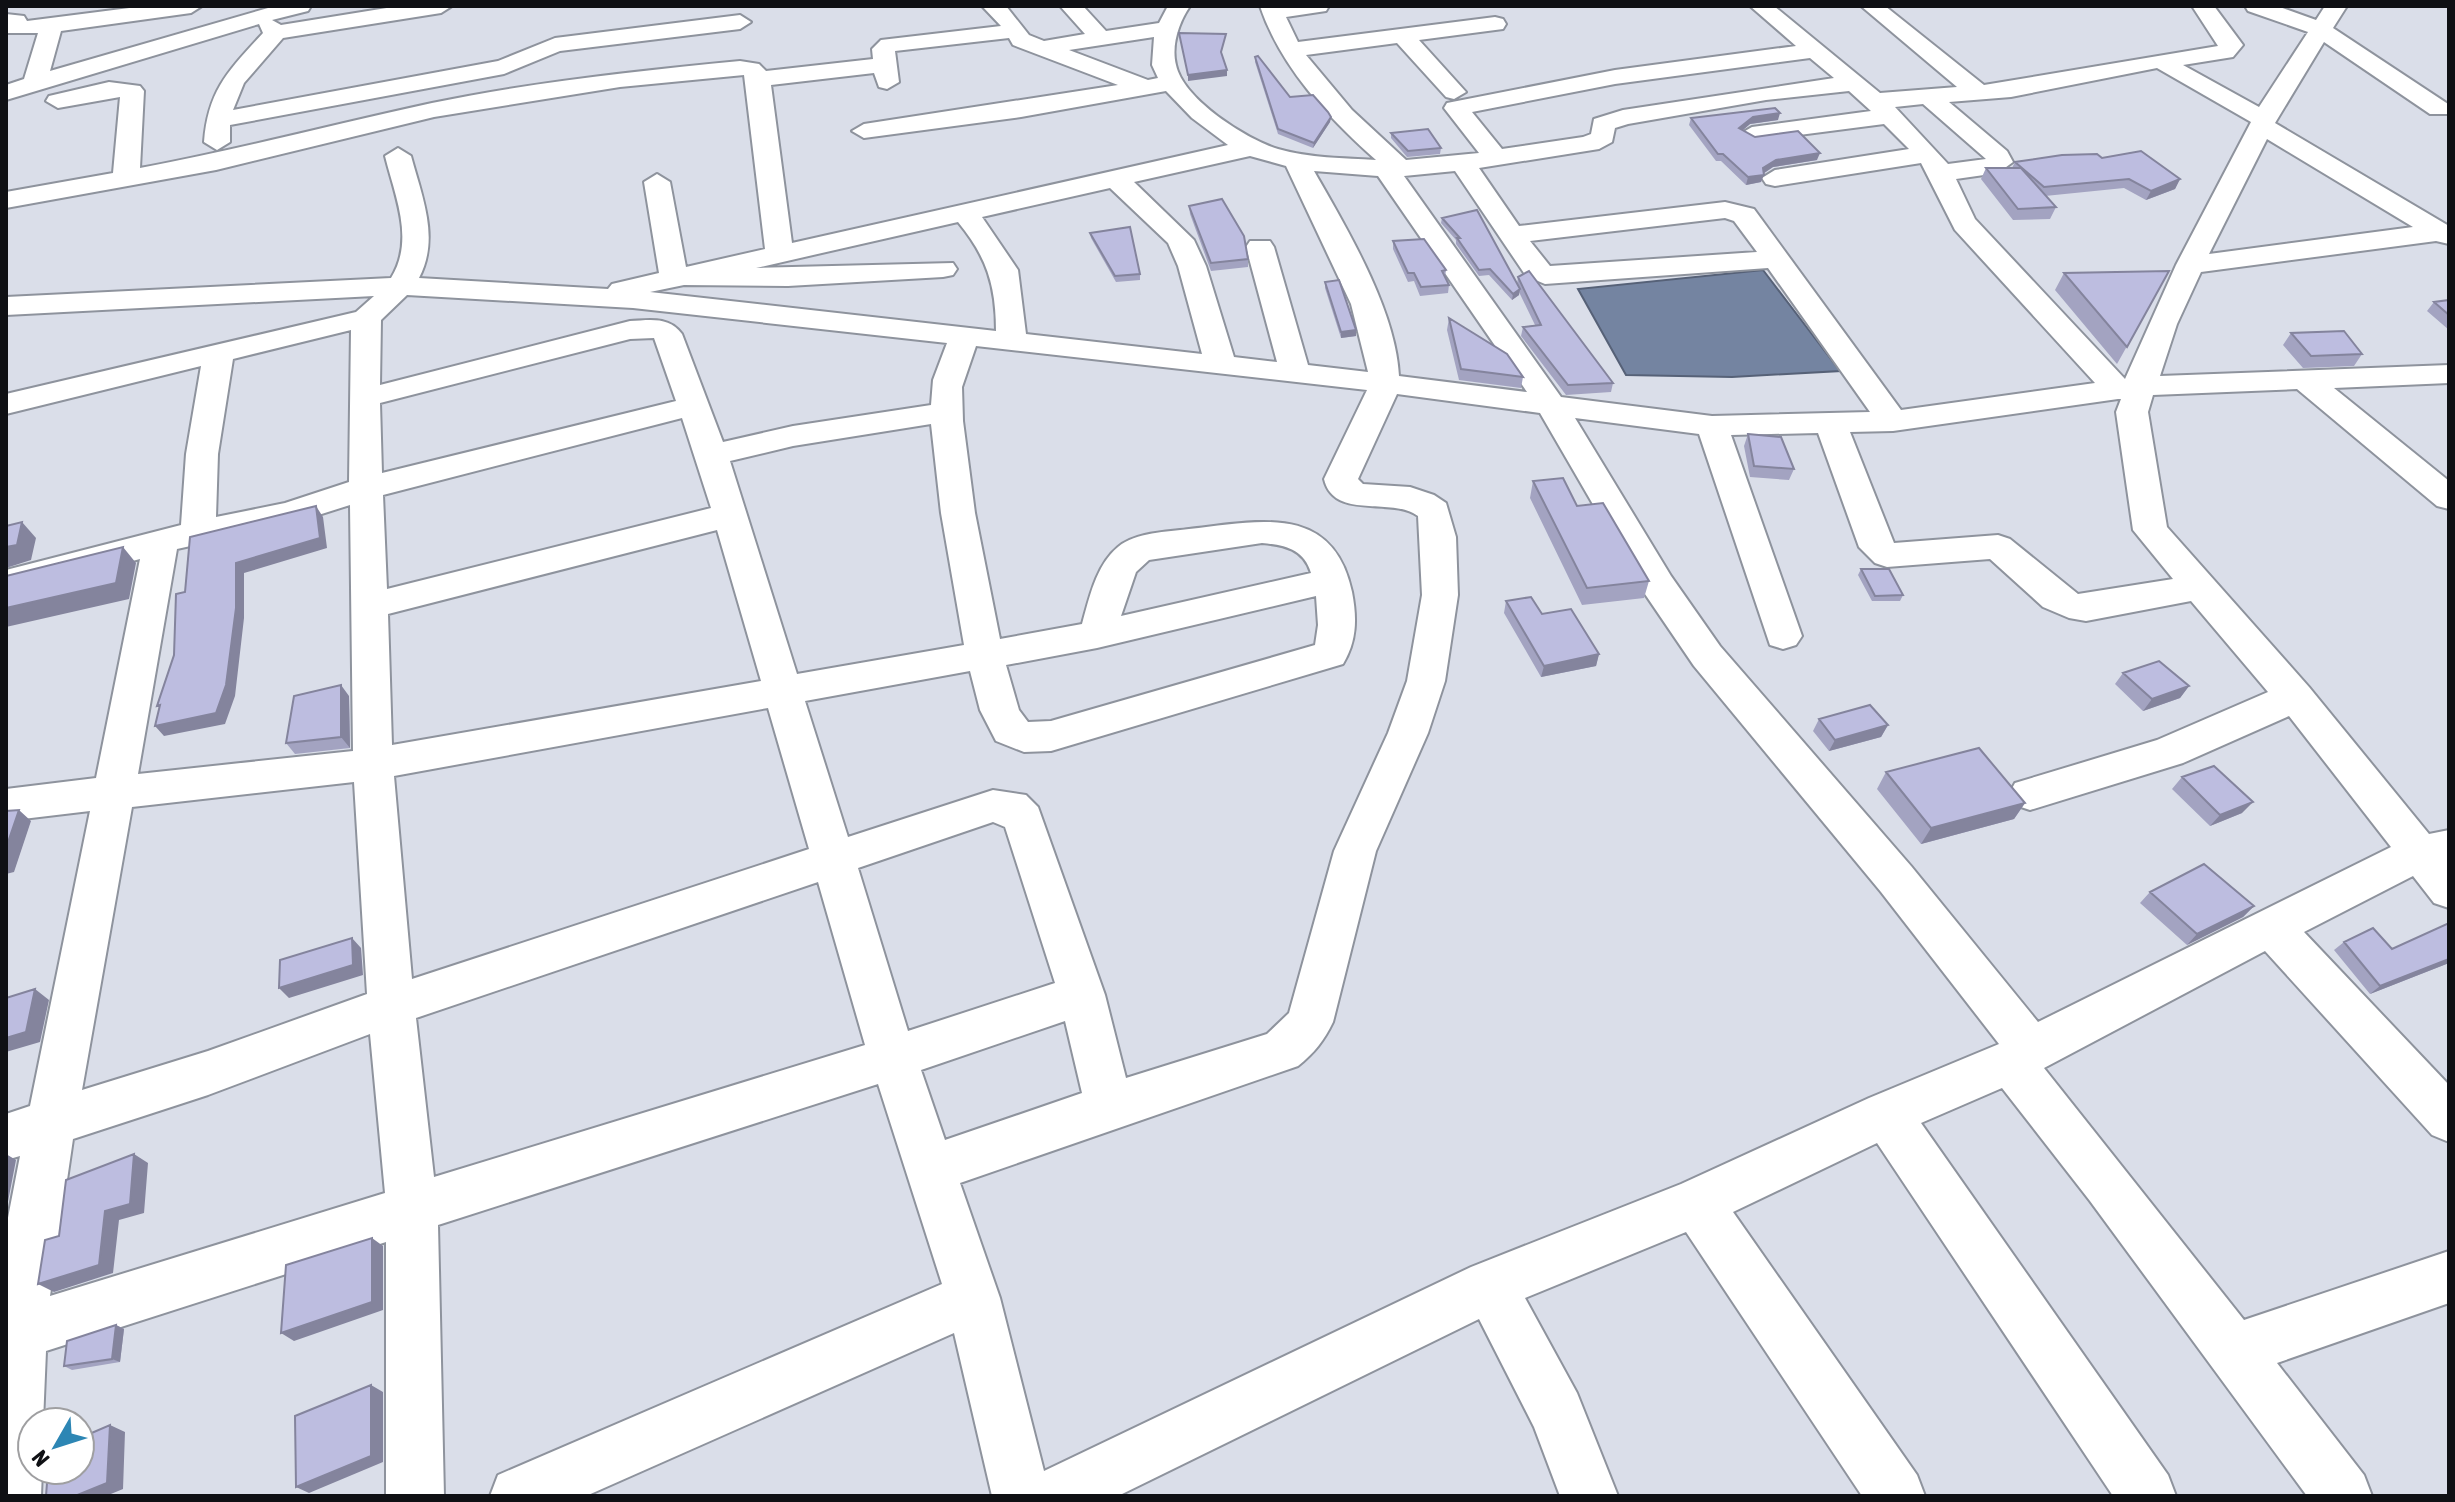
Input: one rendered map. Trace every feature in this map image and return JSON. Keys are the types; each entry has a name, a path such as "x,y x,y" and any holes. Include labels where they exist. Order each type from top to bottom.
{"street":[{"path":"6,21 16,21 15,28 51,26 191,6"},
{"path":"6,93 145,49 300,6"},
{"path":"263,18 441,6"},
{"path":"993,6 1007,18 1012,31 1038,49 1159,86 1251,148 1296,161 1394,169 1462,163 1590,144 1603,137 1603,124 1623,117 1766,93 1873,100 1930,98 1979,93 2231,49 2232,45 2203,6"},
{"path":"1071,6 1100,38"},
{"path":"1318,6 1272,9 1291,50 1327,97 1394,169 1552,406 1658,585 1707,656 1896,879 2108,1184 2343,1496"},
{"path":"1761,6 1873,100 1934,163 1955,211 1965,224 2130,388"},
{"path":"1872,6 1979,93"},
{"path":"2256,6 2327,17 2439,109"},
{"path":"145,12 145,49"},
{"path":"217,120 504,67 555,45 695,17 740,22"},
{"path":"1038,49 1100,38 1173,17 1159,86"},
{"path":"1055,1496 1490,1286 1696,1203 1886,1114 2021,1056 2271,927 2438,864 2150,530 2132,412 2130,388 2190,265 2263,122 2327,17"},
{"path":"216,162 217,120 224,91 263,18"},
{"path":"1291,50 1495,24"},
{"path":"35,83 51,26"},
{"path":"759,79 886,74 883,49 894,43 1012,31"},
{"path":"1403,36 1454,92"},
{"path":"1496,158 1456,108 1468,103 1630,74 1814,51"},
{"path":"2161,61 2446,235"},
{"path":"6,200 216,162 365,124 501,98 727,68 751,69 759,79 779,252"},
{"path":"864,131 1159,86"},
{"path":"6,114 109,89 128,89 133,115 126,149 126,178"},
{"path":"1775,178 1934,163 1989,168 2000,162 1930,98"},
{"path":"1752,134 1873,100"},
{"path":"595,297 779,252 1251,148"},
{"path":"6,404 366,318 401,286 414,267 419,240 398,156"},
{"path":"930,1170 1109,1106 1281,1051 1310,1022 1346,879 1363,828 1408,732 1428,678 1437,620 1439,581 1434,511 1408,495 1356,494 1343,487 1341,479 1384,383 1378,349 1340,243 1296,161"},
{"path":"1462,163 1536,270 1555,277 1774,259"},
{"path":"1115,178 1180,240 1192,266 1221,366"},
{"path":"657,182 674,276"},
{"path":"1512,235 1736,211 1749,220 1893,421"},
{"path":"963,212 996,248 1004,266 1010,295 1011,341"},
{"path":"2190,265 2446,235"},
{"path":"1260,247 1286,333 1294,373"},
{"path":"674,276 802,277 943,269"},
{"path":"6,306 401,286 595,297 1384,383 1712,426 1893,421 2130,388 2305,380 2444,378"},
{"path":"366,318 364,398 373,764 391,1006 412,1210 415,1496"},
{"path":"364,398 648,328 662,329 667,334 712,455 893,1058 973,1298 1021,1496"},
{"path":"965,337 949,373 946,412 983,656 998,710 1011,731 1026,738 1051,736 1330,654 1338,629 1333,580 1315,547 1288,532 1263,531 1165,544 1129,556 1119,572 1097,635"},
{"path":"12,1496 19,1332 28,1248 73,1000 116,791 202,454 219,352"},
{"path":"2305,380 2449,498"},
{"path":"6,582 290,513 367,488 693,406"},
{"path":"712,455 806,433 946,412"},
{"path":"1831,425 1877,547 1887,555 1998,547 2056,598 2086,608 2199,587"},
{"path":"1712,426 1783,636"},
{"path":"368,606 730,515"},
{"path":"6,805 116,791 286,777 373,764 782,688 1097,635 1333,580"},
{"path":"2030,794 2169,752 2295,697"},
{"path":"6,1137 208,1073 391,1006 993,806 1011,807 1023,819 1030,835 1082,995 1109,1106"},
{"path":"2271,927 2449,1119"},
{"path":"19,1332 893,1058 1082,995"},
{"path":"1886,1114 2147,1496"},
{"path":"1696,1203 1896,1496"},
{"path":"2232,1352 2449,1277"},
{"path":"1490,1286 1557,1413 1589,1496"},
{"path":"519,1496 973,1298"}],"water":[{"path":"1763,270 1840,371 1732,377 1626,375 1578,289"}],"building":[{"path":"1179,33 1226,34 1221,52 1227,70 1188,75"},
{"path":"1258,56 1290,97 1313,95 1328,112 1331,117 1314,143 1278,129 1255,57"},
{"path":"1775,108 1780,113 1753,117 1739,128 1755,137 1798,131 1820,153 1776,160 1763,168 1764,175 1748,177 1723,154 1718,154 1691,118"},
{"path":"1428,129 1441,148 1408,151 1391,133"},
{"path":"2141,151 2180,179 2151,191 2129,179 2044,187 2015,162 2062,155 2097,154 2102,158"},
{"path":"1986,168 2021,168 2056,207 2018,209"},
{"path":"1222,199 1244,236 1248,259 1211,263 1189,206"},
{"path":"1477,210 1520,289 1513,294 1490,269 1479,270 1457,238 1460,238 1442,218"},
{"path":"1130,227 1140,274 1115,276 1090,233"},
{"path":"1424,239 1446,270 1442,271 1449,285 1421,287 1414,273 1408,273 1393,241"},
{"path":"1529,271 1613,383 1568,385 1523,327 1541,325 1518,277"},
{"path":"2169,271 2127,347 2064,273"},
{"path":"1339,280 1356,330 1341,332 1325,282"},
{"path":"2449,300 2449,315 2434,302"},
{"path":"1449,318 1507,354 1523,377 1461,369"},
{"path":"2344,331 2362,354 2311,356 2291,333"},
{"path":"1748,434 1781,437 1794,469 1754,466"},
{"path":"1563,478 1577,506 1603,503 1649,581 1587,588 1533,481"},
{"path":"316,506 320,538 236,563 236,608 226,685 216,713 155,726 160,705 157,706 174,655 176,594 185,592 190,537"},
{"path":"22,522 17,545 6,547 6,526"},
{"path":"123,547 116,583 6,608 6,576"},
{"path":"1861,569 1889,569 1903,595 1875,596"},
{"path":"1531,597 1542,614 1571,609 1599,654 1544,666 1506,601"},
{"path":"2159,661 2189,686 2152,699 2123,673"},
{"path":"341,685 341,737 286,743 294,696"},
{"path":"1870,705 1888,725 1835,740 1819,719"},
{"path":"1979,748 2025,803 1931,828 1886,772"},
{"path":"2214,766 2253,802 2220,815 2182,777"},
{"path":"19,810 6,848 6,811"},
{"path":"2204,864 2254,906 2197,934 2150,892"},
{"path":"2449,923 2449,959 2380,986 2344,942 2373,928 2392,949"},
{"path":"352,938 353,965 279,988 280,960"},
{"path":"35,989 26,1032 6,1038 6,998"},
{"path":"134,1154 130,1204 105,1211 99,1265 38,1284 45,1240 59,1236 66,1180"},
{"path":"372,1238 372,1302 281,1333 286,1265"},
{"path":"116,1325 112,1359 64,1366 67,1341"},
{"path":"371,1385 371,1456 296,1487 295,1416"},
{"path":"110,1425 107,1483 75,1496 46,1496 47,1486 96,1486 96,1431"}]}
